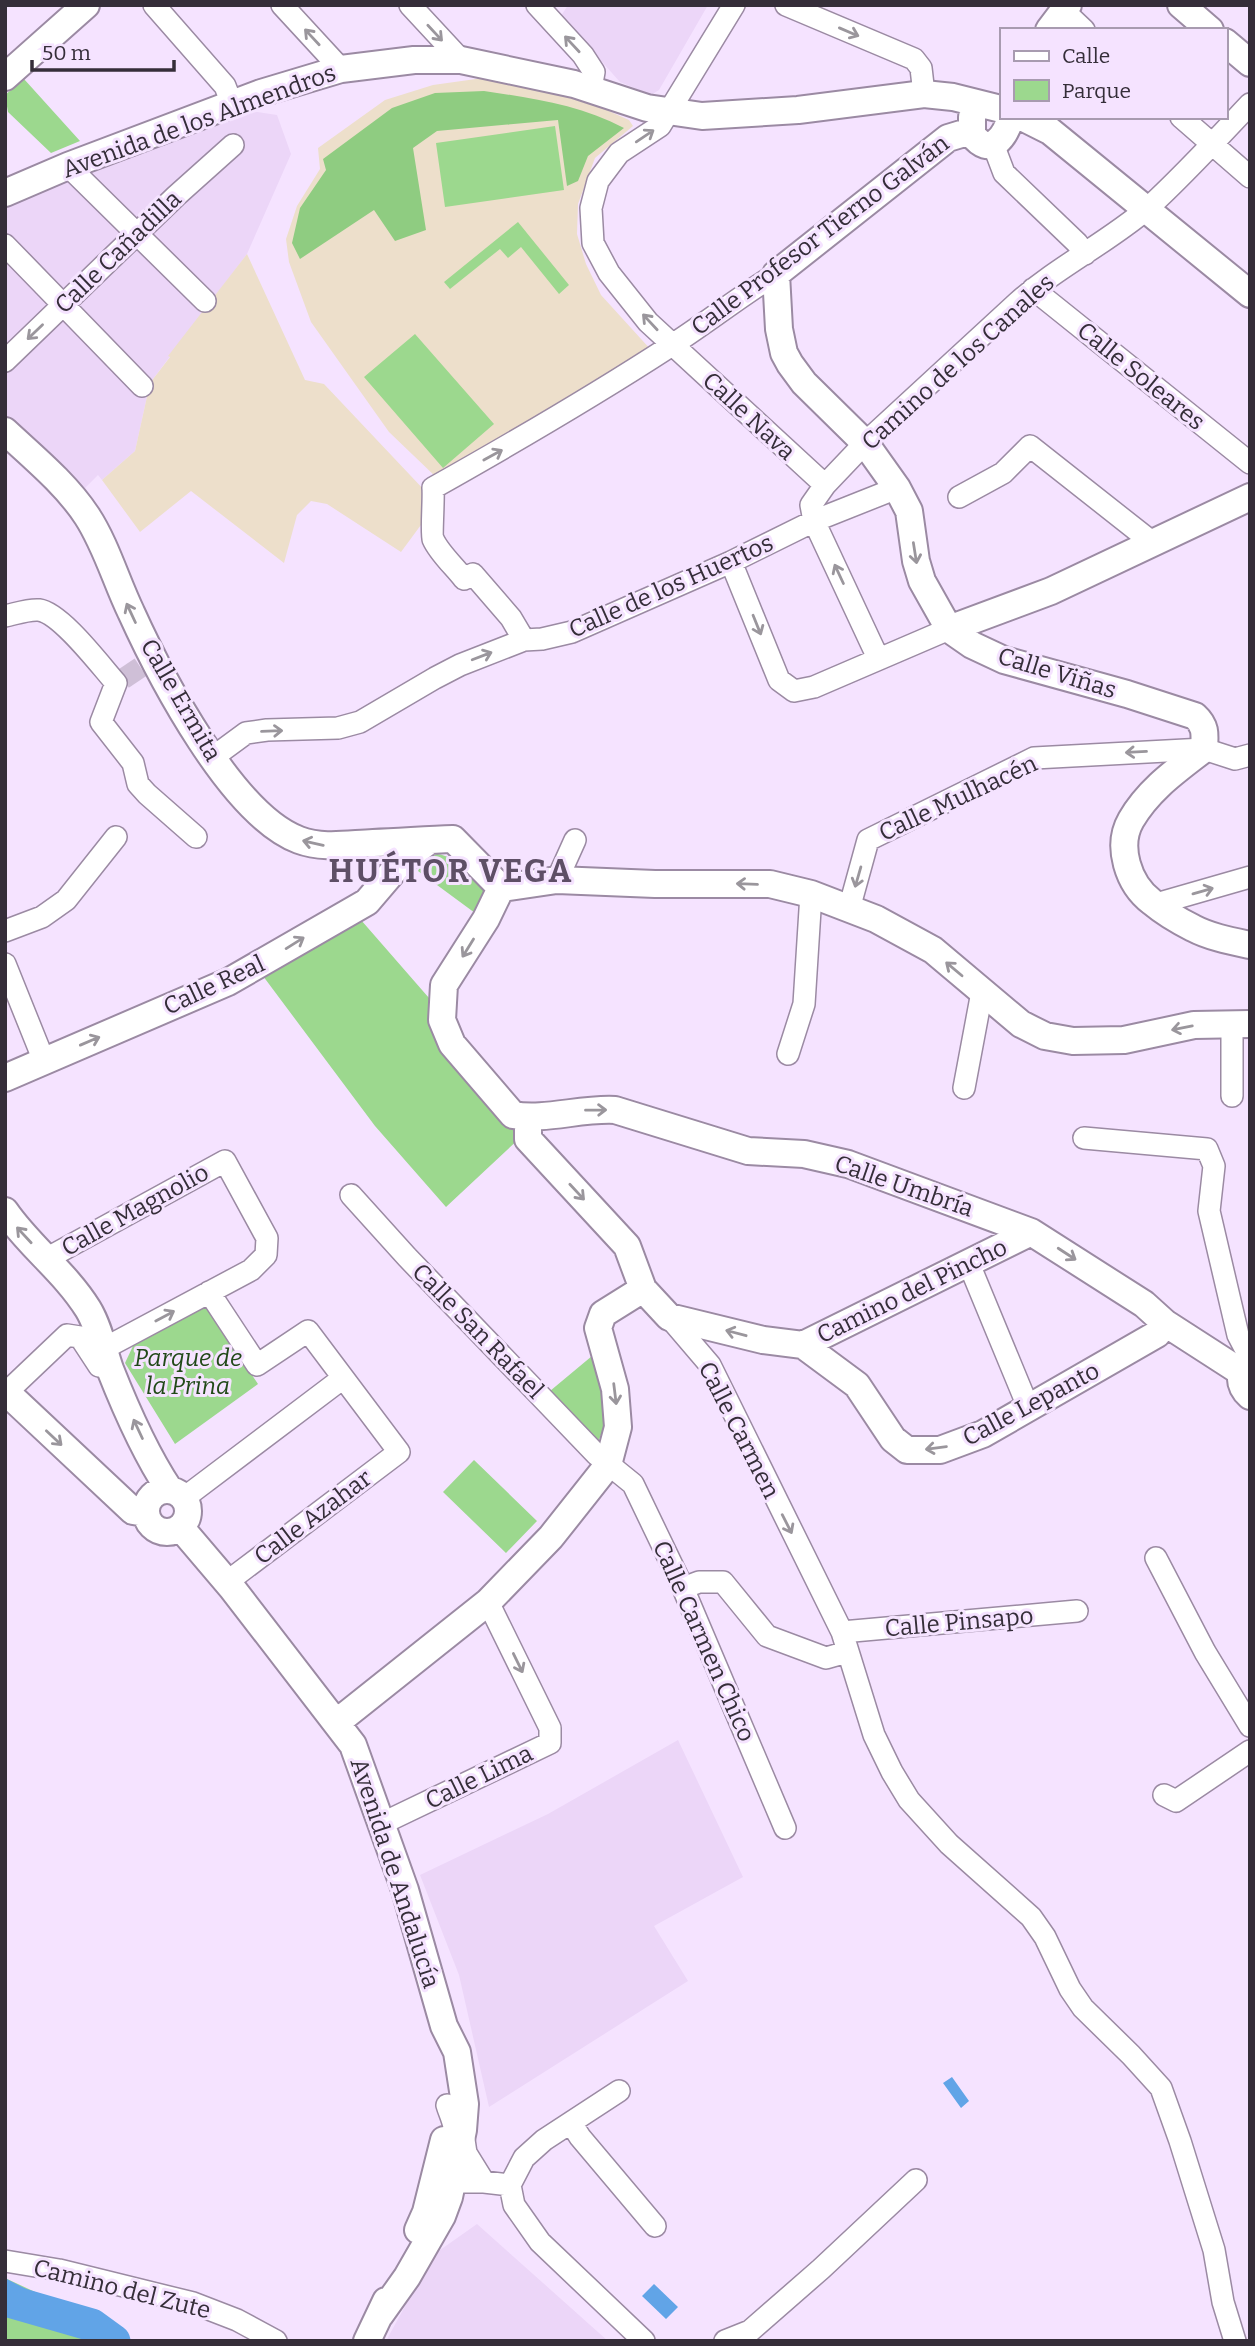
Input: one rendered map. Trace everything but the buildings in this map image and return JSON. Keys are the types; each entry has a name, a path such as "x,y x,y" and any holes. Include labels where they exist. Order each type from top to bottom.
{"street":[{"path":"154,5 225,86 232,104"},
{"path":"282,5 341,69"},
{"path":"410,5 461,60"},
{"path":"537,5 583,55 594,72 591,89"},
{"name":"Calle Nava","path":"734,5 660,126 619,153 597,181 591,208 593,243 609,273 648,322 825,485"},
{"path":"786,5 914,60 921,68 924,94"},
{"path":"1181,5 1208,28"},
{"path":"5,76 82,6"},
{"path":"1061,16 1081,28"},
{"path":"1227,44 1250,63"},
{"name":"Avenida de los Almendros","path":"5,193 68,166 232,104 341,69 414,60 461,60 591,89 667,113 702,116 798,110 924,94 996,105"},
{"name":"Camino de los Canales","path":"814,521 811,505 825,485 865,443 1033,289 1147,208 1250,104"},
{"path":"982,138 996,105"},
{"path":"982,138 1004,136 996,105"},
{"path":"1026,119 1051,131 1250,294"},
{"path":"1183,119 1250,177"},
{"name":"Calle Profesor Tierno Galván","path":"524,640 511,618 474,574 464,579 433,540 433,488 555,419 673,345 732,301 776,274 948,138 982,138"},
{"path":"982,138 1004,173 1077,243 1085,254"},
{"name":"Calle Cañadilla","path":"5,361 233,145"},
{"path":"68,166 205,301"},
{"path":"5,245 142,386"},
{"name":"Calle Viñas","path":"776,274 779,328 784,353 804,383 865,443 897,488 909,511 916,561 922,581 948,629 972,645 1004,660 1195,716 1203,723 1204,748"},
{"name":"Calle Soleares","path":"1033,289 1250,463"},
{"name":"Calle Ermita","path":"7,435 66,490 87,516 149,662 212,758 257,811 277,828 299,840 328,846 397,852"},
{"path":"959,497 1003,473 1030,446 1153,543"},
{"name":"Calle de los Huertos","path":"212,758 246,733 338,728 360,722 435,678 524,640 572,632 731,562 814,521 897,488"},
{"path":"731,562 779,680 794,691 814,687 948,629 1051,591 1153,543 1248,504"},
{"path":"814,521 878,658"},
{"path":"5,616 36,610 49,613 119,681 101,722 132,763 138,784 146,794 195,837"},
{"path":"1250,755 1235,759 1204,748 1147,797 1130,822 1124,845 1127,864 1137,885 1151,902 1194,929 1250,945"},
{"name":"Calle Mulhacén","path":"849,909 868,840 1034,758 1204,748"},
{"path":"5,931 42,917 66,900 116,837"},
{"name":"Calle Real","path":"5,1078 228,982 258,966 366,902 397,852 429,840 453,839 500,888"},
{"path":"557,880 575,840"},
{"path":"1156,904 1250,877"},
{"path":"528,1118 513,1115 452,1044 442,1020 444,985 486,919 500,888 557,880 655,884 770,884 811,894 876,919 933,950 1021,1024 1045,1035 1073,1041 1124,1040 1194,1026 1241,1024 1232,1096"},
{"path":"788,1054 804,1004 811,894"},
{"path":"5,964 44,1061"},
{"path":"964,1088 982,992"},
{"name":"Calle Umbría","path":"528,1118 593,1109 615,1110 748,1151 804,1154 848,1164 1031,1233 1144,1304 1166,1323 1248,1371"},
{"name":"Calle Carmen","path":"528,1118 528,1139 627,1246 643,1289 710,1364 844,1642 874,1735 909,1800 948,1844 1031,1917 1045,1937 1070,1989 1083,2008 1161,2088 1214,2250 1223,2302 1235,2341"},
{"name":"Calle Umbría","path":"1084,1138 1207,1149 1214,1166 1209,1211 1248,1371"},
{"name":"Calle Magnolio","path":"46,1259 225,1161 267,1238 266,1255 251,1270 209,1292 107,1357"},
{"name":"Calle San Rafael","path":"351,1195 407,1257 608,1465"},
{"path":"5,1211 89,1310 157,1471 176,1494 188,1508 187,1518 181,1528 163,1533 148,1522 145,1514 147,1501 156,1492 176,1494 343,1378 308,1331 257,1366 209,1292"},
{"name":"Camino del Pincho","path":"669,1317 763,1340 803,1345 1031,1233"},
{"path":"969,1264 1029,1409"},
{"path":"336,1723 488,1602 551,1537 608,1465 618,1427 615,1389 597,1328 603,1314 643,1289"},
{"name":"Calle Lepanto","path":"803,1345 857,1385 893,1440 907,1450 940,1450 983,1434 1029,1409 1157,1334 1166,1323"},
{"path":"107,1357 99,1366 80,1337 67,1335 6,1391 132,1511 145,1514"},
{"name":"Calle Azahar","path":"227,1581 399,1452 343,1378"},
{"name":"Calle Carmen Chico","path":"608,1465 633,1484 683,1588 785,1828"},
{"name":"Avenida de Andalucía","path":"181,1528 227,1581 353,1745 405,1891 444,2026 457,2052 465,2104 455,2176 434,2214 407,2277 380,2315 367,2341"},
{"path":"1156,1558 1205,1653 1250,1726"},
{"name":"Calle Pinsapo","path":"683,1588 699,1581 723,1583 767,1636 826,1658 844,1642 1077,1611"},
{"name":"Calle Lima","path":"381,1824 550,1743 550,1728 488,1602"},
{"path":"1164,1796 1176,1801 1250,1751"},
{"name":"Avenida de Andalucía","path":"434,2214 447,2105 444,2026"},
{"path":"619,2091 544,2140 524,2158 510,2185 514,2205 540,2242 644,2341"},
{"name":"Avenida de Andalucía","path":"447,2105 455,2129 450,2160 455,2176"},
{"path":"571,2123 655,2226"},
{"name":"Avenida de Andalucía","path":"434,2214 484,2182 466,2153 463,2130"},
{"path":"455,2176 463,2175 484,2182 510,2185"},
{"path":"725,2341 757,2336 821,2269 916,2180"},
{"name":"Camino del Zute","path":"5,2261 59,2270 193,2303 237,2320 276,2341"}],"shaded area":[{"path":"568,5 708,5 659,90 651,95 620,82 561,16"},
{"path":"483,78 560,95 602,108 629,120 633,126 595,158 578,204 577,234 586,264 601,295 652,351 437,478 389,432 311,322 289,262 286,239 297,206 320,169 318,148 385,100 433,85"},
{"path":"244,110 277,115 291,154 247,254 150,383 135,451 102,480 98,475 81,492 5,424 5,205"},
{"path":"247,254 305,380 324,384 427,493 429,514 401,552 327,504 311,501 297,515 284,563 191,491 140,532 102,480 135,451 150,383"},
{"path":"678,1740 743,1877 654,1926 688,1981 489,2107 459,1975 420,1875 548,1814"},
{"path":"477,2224 608,2341 386,2341 433,2255"}],"green space":[{"path":"24,79 80,141 51,153 8,112 5,95"},
{"path":"484,91 573,108 624,128 588,156 578,181 567,186 558,120 437,131 413,148 426,230 395,241 374,210 300,259 292,243 300,208 326,170 323,159 392,108 435,93"},
{"path":"555,126 564,190 445,207 436,143"},
{"path":"518,222 569,285 559,294 521,247 508,258 500,249 450,289 444,282"},
{"path":"415,334 494,424 443,468 364,377"},
{"path":"437,854 460,863 479,883 486,897 475,913 418,871 423,861"},
{"path":"361,920 429,998 450,1043 522,1136 446,1207 375,1126 263,976"},
{"name":"Parque de la Prina","path":"205,1306 258,1384 175,1444 125,1363 133,1346"},
{"path":"592,1356 601,1371 607,1420 598,1442 550,1391"},
{"path":"474,1460 537,1521 506,1553 443,1492"},
{"path":"5,2278 61,2304 126,2341 5,2341"}],"water":[{"path":"952,2077 969,2101 961,2108 943,2083"},
{"path":"654,2284 678,2307 666,2319 642,2296"}],"waterway":[{"path":"5,2281 92,2325"},
{"path":"5,2300 92,2325 114,2341"}],"tunnel":[{"path":"123,679 144,665"}],"district":[{"name":"HUÉTOR VEGA","path":"451,871"}]}
